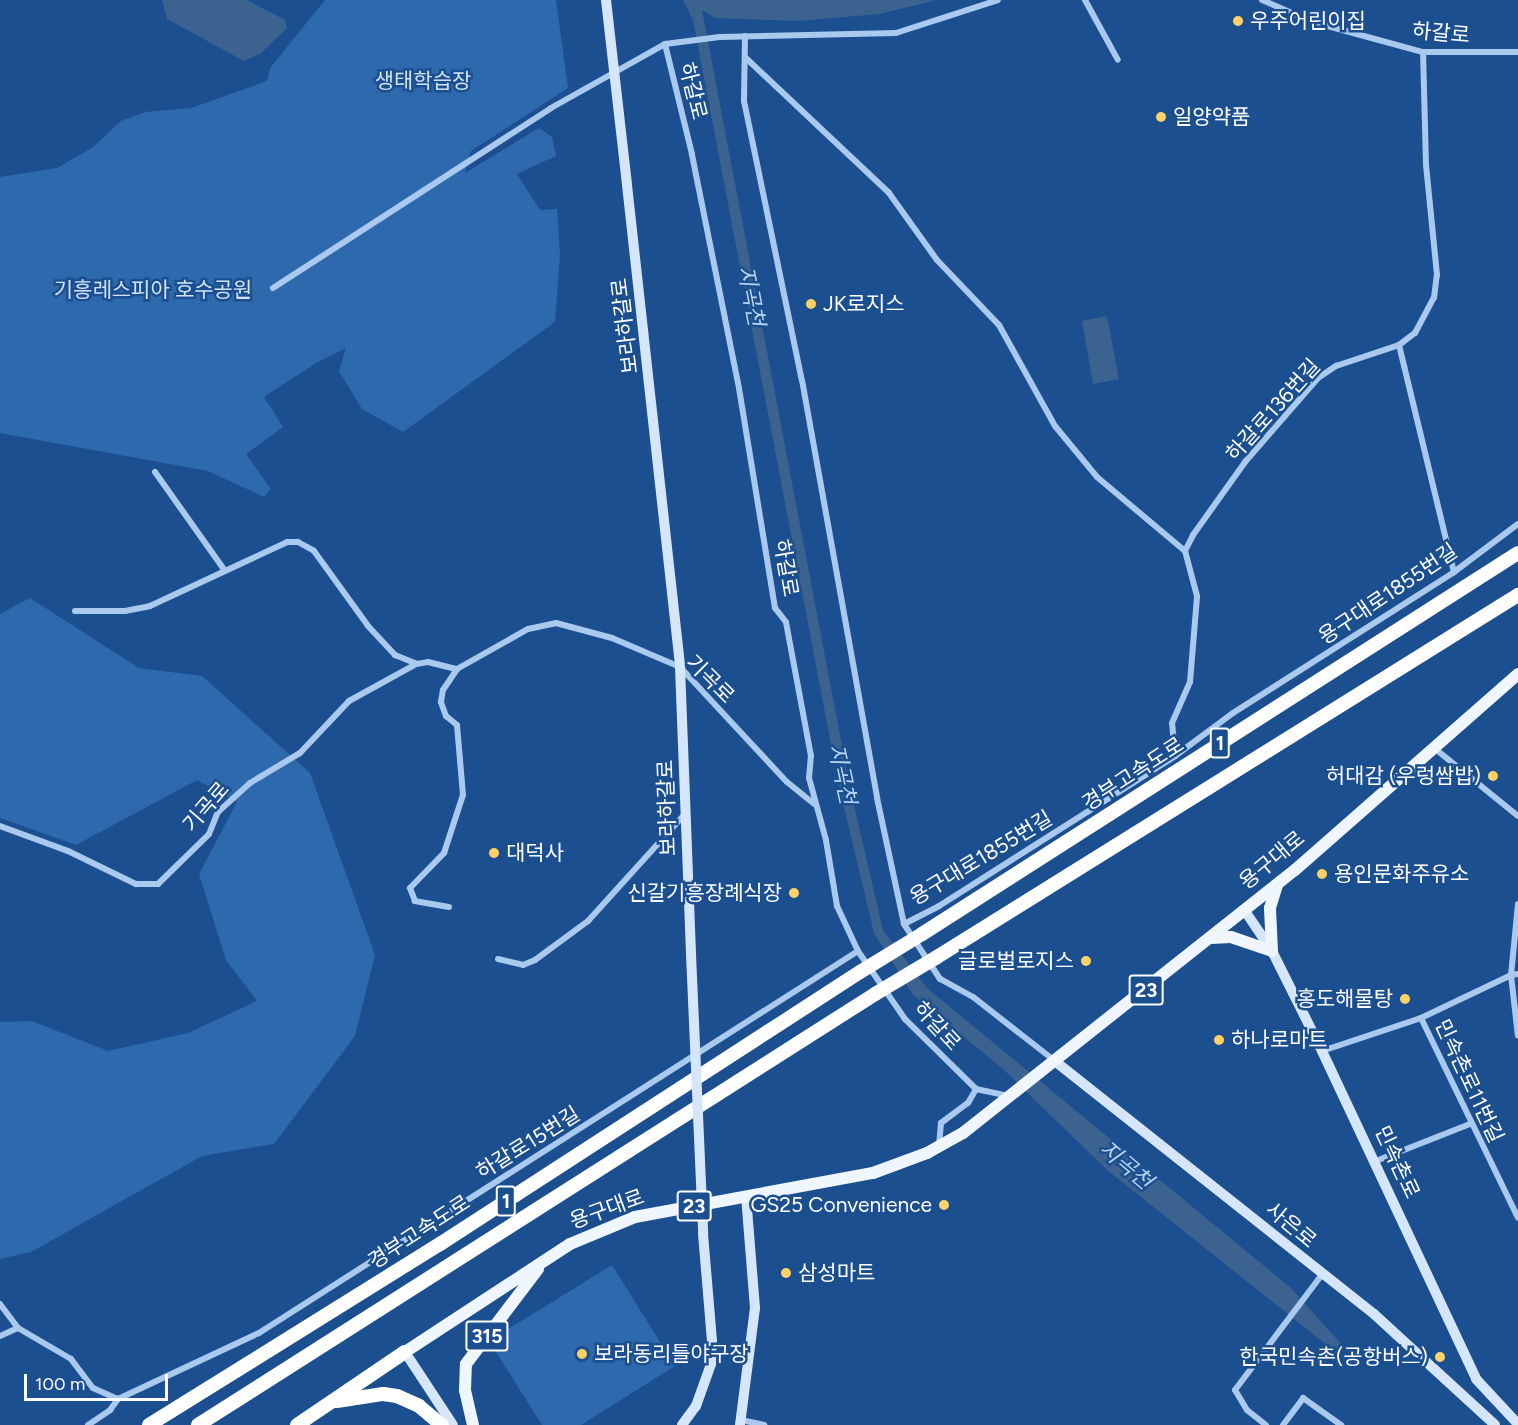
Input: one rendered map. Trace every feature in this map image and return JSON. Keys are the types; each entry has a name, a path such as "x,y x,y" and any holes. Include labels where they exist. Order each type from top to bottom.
{"highway":[{"name":"경부고속도로","path":"149,1425 440,1244 860,972 1518,554"},
{"name":"경부고속도로","path":"198,1425 875,994 1518,595"},
{"name":"용구대로","path":"297,1425 405,1352"},
{"path":"332,1402 383,1394 397,1396 419,1406 442,1425"}],"main road":[{"name":"보라하갈로","path":"606,0 681,667 703,1234 712,1341 711,1364 696,1406 682,1425"},
{"name":"용구대로","path":"1050,1065 1277,885 1433,746 1518,674"},
{"path":"1211,938 1231,937 1272,951 1270,908 1277,885"},
{"name":"민속촌로","path":"1245,911 1272,951 1322,1051 1376,1161 1476,1379 1518,1424"},
{"name":"23","path":"1004,1100 1050,1065"},
{"name":"사은로","path":"1050,1065 1321,1276 1374,1314 1489,1423"},
{"name":"용구대로","path":"405,1352 570,1244 636,1217 873,1173 939,1146 1004,1100"},
{"path":"740,1423 755,1308 746,1196"},
{"name":"315","path":"472,1425 465,1390 466,1364 546,1259"},
{"path":"405,1352 453,1425"}],"street":[{"path":"273,288 551,108 666,44 720,37 897,33 998,0"},
{"path":"1085,0 1118,60"},
{"name":"하갈로","path":"1262,0 1313,22 1423,52 1518,52"},
{"path":"745,36 747,59 744,101 754,158 802,380 877,798 904,924"},
{"name":"하갈로","path":"666,44 692,154 740,388 776,608 786,622 811,756 809,778 826,840 837,906 858,951 915,1031 976,1089"},
{"name":"하갈로136번길","path":"1185,551 1245,462 1318,378 1336,366 1399,345 1426,318 1434,298 1437,275 1426,165 1423,52"},
{"path":"747,59 889,193 937,260 1008,337 1055,426 1098,477 1185,551 1197,596 1190,682 1172,723 1175,756"},
{"path":"1399,345 1454,572"},
{"path":"154,472 225,571"},
{"name":"용구대로1855번길","path":"1050,1065 973,997 940,979 904,924 939,906 1175,756 1233,713 1454,572 1518,524"},
{"path":"75,611 140,609 287,542 307,546 395,655 416,664 428,662 457,669 443,690 441,702 446,716 457,725 463,795 444,853 410,888 415,901 449,907"},
{"name":"기곡로","path":"457,669 528,629 556,623 612,638 681,667 702,695 787,782 815,804"},
{"name":"기곡로","path":"0,826 68,851 136,884 158,884 189,850 209,834 218,812 250,783 300,753 349,701 416,664"},
{"path":"1433,746 1518,816"},
{"path":"498,959 523,965 535,960 588,921 687,813"},
{"path":"1518,904 1514,975 1518,1036"},
{"name":"하갈로15번길","path":"88,1425 110,1410 118,1399 259,1334 858,951"},
{"path":"1421,1018 1514,975"},
{"name":"민속촌로11번길","path":"1322,1051 1421,1018 1470,1124 1518,1218"},
{"path":"939,1146 941,1122 968,1103 976,1089 1004,1100"},
{"path":"1376,1161 1470,1124"},
{"path":"1266,1425 1247,1410 1235,1390 1321,1276"},
{"path":"0,1304 18,1328 71,1359 93,1388 118,1399"},
{"path":"0,1336 18,1328"},
{"path":"1283,1425 1303,1398 1341,1425"},
{"path":"740,1423 764,1425"}],"green space":[{"name":"기흥레스피아 호수공원","path":"325,0 556,0 568,88 471,151 465,173 539,128 552,137 556,156 517,174 540,210 557,209 560,254 555,322 403,432 362,409 339,371 346,348 316,363 264,397 283,427 246,454 271,489 264,497 208,471 0,433 0,177 57,168 93,147 121,121 145,112 191,108 267,81 270,68"},
{"path":"30,598 139,668 202,676 310,773 375,955 355,1036 274,1144 202,1156 31,1252 0,1259 0,1022 32,1021 108,1051 188,1033 257,1001 226,960 199,874 237,802 197,780 76,845 0,818 0,614"},
{"name":"보라동리틀야구장","path":"612,1265 675,1366 581,1425 542,1425 489,1341"}],"water":[{"path":"162,0 247,0 285,20 287,28 260,54 244,61 167,19"},
{"name":"지곡천","path":"683,0 937,0 880,14 797,21 715,18 702,10 851,793 883,930 927,988 1291,1288 1344,1347 1338,1354 1107,1170 1003,1069 913,995 874,933 839,786 693,20"},
{"path":"1107,316 1119,379 1093,384 1082,321"}],"place":[{"name":"우주어린이집","path":"1238,21"},
{"name":"일양약품","path":"1161,117"},
{"name":"JK로지스","path":"811,304"},
{"name":"허대감 (우렁쌈밥)","path":"1493,776"},
{"name":"대덕사","path":"494,853"},
{"name":"용인문화주유소","path":"1322,874"},
{"name":"신갈기흥장례식장","path":"794,893"},
{"name":"글로벌로지스","path":"1086,961"},
{"name":"홍도해물탕","path":"1405,999"},
{"name":"하나로마트","path":"1219,1040"},
{"name":"GS25 Convenience","path":"944,1205"},
{"name":"삼성마트","path":"786,1273"},
{"name":"보라동리틀야구장","path":"582,1354"},
{"name":"한국민속촌(공항버스)","path":"1440,1357"}],"park label":[{"name":"생태학습장","path":"423,81"}]}
